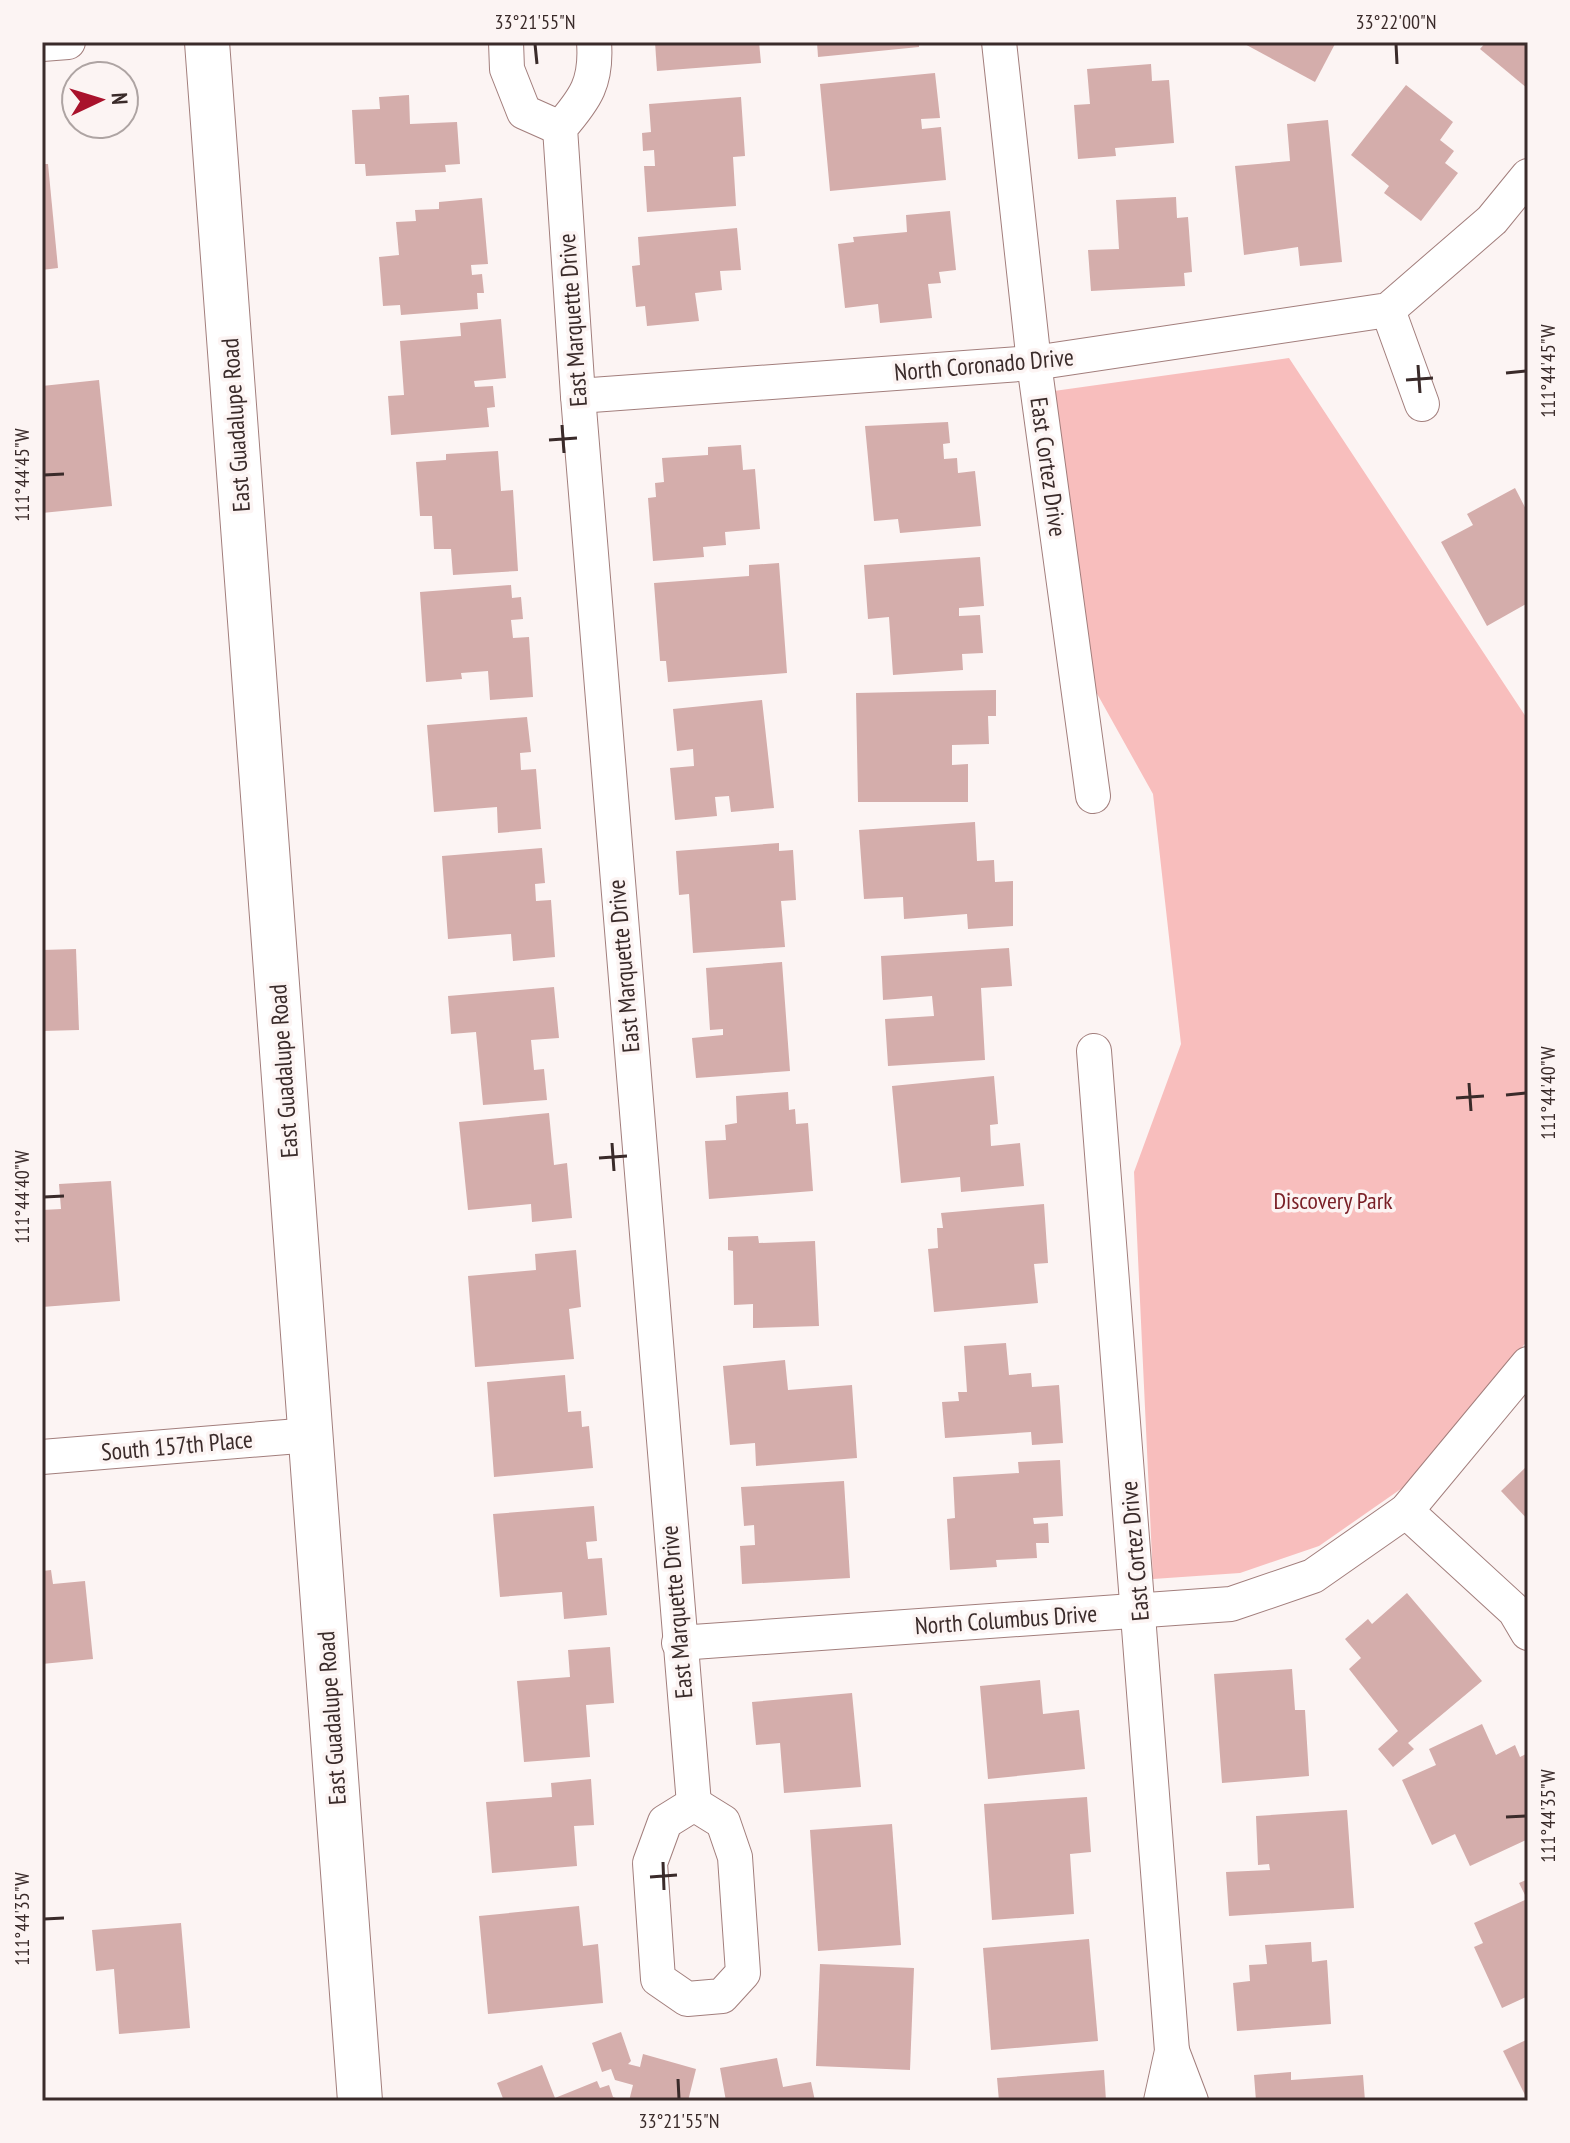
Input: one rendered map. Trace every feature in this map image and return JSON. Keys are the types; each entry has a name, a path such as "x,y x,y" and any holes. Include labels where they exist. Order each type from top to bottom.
{"main road":[{"name":"East Guadalupe Road","path":"207,42 360,2101"}],"street":[{"path":"42,44 68,42"},
{"path":"506,42 507,69 524,112 560,128 585,99 596,67 594,42"},
{"name":"East Cortez Drive","path":"999,42 1034,363 1093,796"},
{"name":"East Marquette Drive","path":"560,128 578,396 694,1804"},
{"path":"1422,404 1388,310 1492,220 1528,176"},
{"name":"North Coronado Drive","path":"578,396 1034,363 1388,310"},
{"name":"East Cortez Drive","path":"1094,1051 1172,2051 1161,2101"},
{"name":"North Columbus Drive","path":"679,1643 1231,1604 1313,1576 1406,1511 1528,1364"},
{"name":"South 157th Place","path":"42,1457 311,1435"},
{"path":"1406,1511 1515,1611 1528,1633"},
{"path":"694,1804 723,1822 735,1857 743,1973 722,1996 687,1999 658,1979 650,1863 665,1822 694,1804"},
{"name":"East Cortez Drive","path":"1172,2051 1191,2101"}],"green space":[{"name":"Discovery Park","path":"1289,358 1528,720 1528,1340 1408,1484 1319,1546 1240,1573 1153,1579 1134,1172 1181,1044 1153,794 1095,690 1054,391"}],"building":[{"path":"655,42 759,42 761,63 657,71"},
{"path":"817,42 919,42 919,47 818,57"},
{"path":"1241,42 1336,42 1315,82"},
{"path":"1486,42 1528,42 1528,89 1480,49"},
{"path":"1151,64 1152,81 1169,80 1174,143 1115,148 1116,156 1078,159 1074,105 1090,104 1087,69"},
{"path":"935,73 940,118 921,119 922,129 941,127 946,180 830,191 820,84"},
{"path":"1406,85 1453,122 1440,140 1454,151 1445,163 1458,173 1421,221 1384,193 1389,186 1351,155"},
{"path":"409,95 410,124 457,122 460,164 445,165 446,172 366,176 365,164 355,164 352,110 380,109 379,97"},
{"path":"741,97 745,156 733,157 736,206 647,212 644,166 655,166 654,150 643,151 642,133 651,132 649,104"},
{"path":"1328,120 1342,262 1300,266 1298,247 1244,255 1235,166 1290,161 1287,124"},
{"path":"42,164 48,164 58,268 42,270"},
{"path":"1176,197 1177,218 1188,217 1192,272 1184,273 1185,286 1091,291 1088,250 1119,249 1116,200"},
{"path":"482,198 488,264 471,265 472,275 482,274 484,293 477,293 478,309 401,315 400,305 383,306 379,257 399,255 396,222 416,221 415,210 439,209 439,202"},
{"path":"950,211 956,270 939,272 941,283 928,284 932,318 880,323 878,304 845,308 838,244 854,242 853,237 907,232 906,215"},
{"path":"737,228 741,270 720,271 722,290 695,293 699,321 647,326 645,306 636,307 632,266 640,265 638,237"},
{"path":"501,319 506,378 474,381 475,387 493,386 495,407 487,408 489,427 391,435 388,396 404,395 400,341 461,336 460,323"},
{"path":"99,380 112,506 42,513 42,386"},
{"path":"948,422 950,443 943,444 944,459 957,458 958,473 975,471 981,526 900,533 898,519 874,521 865,426"},
{"path":"741,445 743,470 755,469 760,529 725,532 726,545 703,547 704,557 653,561 648,498 656,497 655,483 664,482 662,458 708,455 708,447"},
{"path":"498,451 501,491 513,490 518,571 453,575 451,549 434,549 432,516 420,516 416,462 446,460 446,454"},
{"path":"1515,488 1528,513 1528,603 1487,626 1441,542 1473,525 1467,514"},
{"path":"980,557 984,606 959,608 959,616 980,615 983,653 962,654 963,670 893,675 889,617 868,619 864,565"},
{"path":"779,563 787,673 668,682 666,661 660,661 654,583 749,576 749,565"},
{"path":"511,585 512,598 521,597 523,619 511,620 513,638 529,637 533,697 490,700 488,671 461,673 462,679 426,682 420,592"},
{"path":"996,690 996,716 988,716 989,744 952,745 952,765 968,764 968,802 858,802 856,693"},
{"path":"762,700 774,808 731,812 729,796 715,797 717,816 675,820 670,768 694,766 693,749 677,751 673,709"},
{"path":"527,717 531,752 520,753 521,770 536,769 541,829 498,833 497,807 434,812 427,725"},
{"path":"975,822 977,861 994,860 995,882 1013,881 1013,926 968,929 967,914 904,919 903,897 864,899 859,830"},
{"path":"779,843 779,851 793,850 796,900 781,901 785,947 693,953 689,894 679,895 676,851"},
{"path":"542,848 545,883 535,884 536,901 551,900 555,957 513,961 511,934 448,939 442,856"},
{"path":"1009,948 1012,986 981,988 985,1060 888,1066 885,1019 934,1016 932,996 883,1000 881,956"},
{"path":"76,949 79,1030 42,1031 42,950"},
{"path":"782,962 790,1071 696,1078 692,1038 723,1035 723,1029 710,1030 706,968"},
{"path":"554,987 559,1038 531,1040 534,1070 544,1069 547,1100 483,1105 476,1032 451,1034 448,996"},
{"path":"994,1076 998,1124 990,1125 991,1146 1020,1143 1024,1186 961,1192 960,1177 901,1183 892,1086"},
{"path":"788,1092 789,1110 795,1109 796,1124 808,1123 813,1191 709,1199 705,1141 726,1140 725,1125 737,1123 736,1096"},
{"path":"549,1113 554,1165 567,1163 572,1218 532,1222 531,1204 468,1210 459,1122"},
{"path":"111,1181 120,1301 42,1307 42,1210 61,1209 59,1184"},
{"path":"1044,1204 1048,1263 1034,1264 1038,1303 934,1312 928,1249 938,1248 937,1228 943,1228 941,1213"},
{"path":"758,1236 759,1243 815,1241 819,1326 753,1328 753,1304 734,1305 733,1251 728,1250 728,1237"},
{"path":"576,1250 581,1307 569,1309 574,1359 475,1367 468,1276 536,1270 535,1254"},
{"path":"1006,1343 1009,1375 1031,1373 1032,1387 1059,1385 1063,1443 1032,1445 1031,1432 945,1438 942,1402 959,1401 958,1392 967,1392 964,1346"},
{"path":"785,1360 788,1390 852,1385 857,1458 756,1466 755,1443 730,1445 723,1366"},
{"path":"565,1375 568,1412 581,1411 582,1427 589,1426 593,1468 494,1477 487,1382"},
{"path":"1060,1460 1063,1516 1033,1518 1034,1524 1048,1523 1049,1543 1036,1543 1037,1558 996,1560 997,1567 950,1570 947,1519 955,1518 953,1477 1019,1473 1018,1462"},
{"path":"1528,1465 1528,1520 1501,1491"},
{"path":"844,1481 850,1578 742,1584 740,1546 755,1545 754,1525 744,1526 741,1487"},
{"path":"594,1506 597,1541 586,1542 588,1559 602,1558 607,1615 564,1619 562,1592 500,1597 493,1514"},
{"path":"51,1570 53,1584 85,1581 93,1659 42,1664 42,1571"},
{"path":"1407,1593 1482,1681 1408,1743 1414,1749 1393,1767 1378,1749 1398,1731 1349,1669 1361,1658 1345,1639 1368,1619 1372,1624"},
{"path":"610,1647 614,1703 586,1705 590,1757 524,1762 517,1681 570,1677 568,1650"},
{"path":"1292,1669 1295,1710 1305,1710 1309,1776 1222,1783 1214,1674"},
{"path":"1040,1680 1043,1714 1079,1710 1085,1769 988,1779 980,1686"},
{"path":"852,1693 861,1787 784,1793 780,1743 756,1745 752,1702"},
{"path":"1482,1724 1496,1755 1515,1745 1520,1757 1528,1753 1528,1839 1470,1866 1455,1834 1432,1845 1402,1780 1436,1765 1429,1749"},
{"path":"591,1779 594,1825 574,1826 577,1866 492,1873 486,1802 552,1797 551,1783"},
{"path":"1087,1797 1091,1852 1070,1854 1074,1914 992,1920 984,1804"},
{"path":"1347,1810 1354,1908 1229,1916 1226,1872 1270,1870 1269,1864 1258,1865 1256,1816"},
{"path":"892,1824 901,1945 818,1951 810,1830"},
{"path":"1528,1879 1528,1996 1502,2008 1474,1947 1483,1943 1474,1923 1527,1899 1519,1883"},
{"path":"579,1906 583,1946 598,1944 603,2003 488,2014 479,1916"},
{"path":"181,1923 190,2028 119,2034 114,1969 96,1971 92,1930"},
{"path":"1089,1939 1098,2041 991,2050 983,1948"},
{"path":"1311,1942 1312,1962 1327,1960 1331,2024 1237,2031 1233,1983 1250,1981 1249,1965 1267,1964 1265,1945"},
{"path":"820,1964 914,1968 910,2070 816,2066"},
{"path":"621,2032 631,2061 628,2064 640,2067 643,2054 696,2069 688,2101 629,2101 633,2085 615,2080 611,2069 602,2072 592,2043"},
{"path":"1528,2039 1528,2101 1503,2051"},
{"path":"777,2058 783,2087 811,2082 815,2101 726,2101 720,2068"},
{"path":"542,2065 555,2098 597,2081 600,2088 609,2085 613,2097 624,2101 504,2101 497,2083"},
{"path":"1104,2070 1106,2101 999,2101 997,2078"},
{"path":"1291,2072 1291,2080 1363,2075 1365,2101 1256,2101 1254,2075"}]}
